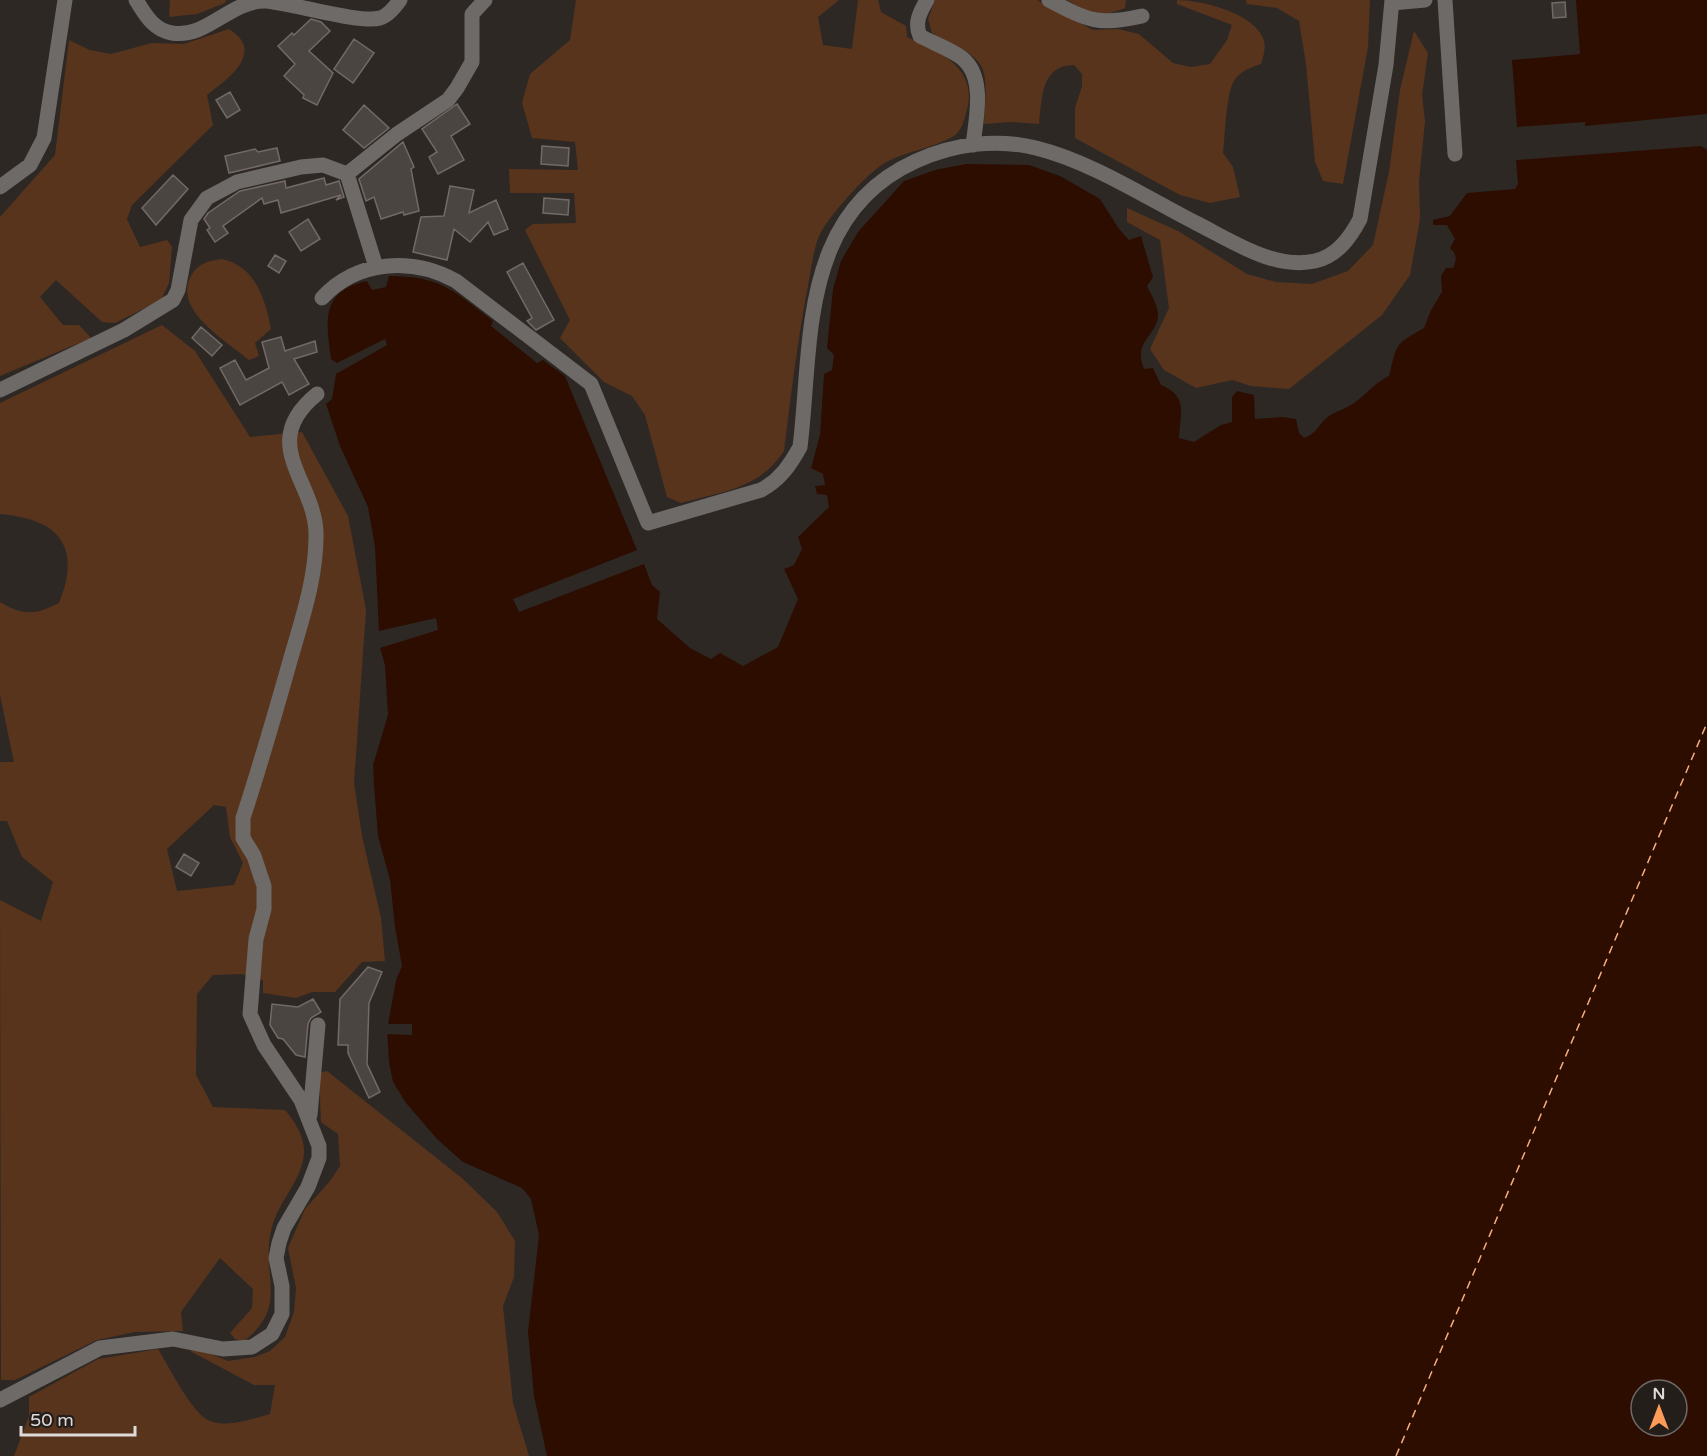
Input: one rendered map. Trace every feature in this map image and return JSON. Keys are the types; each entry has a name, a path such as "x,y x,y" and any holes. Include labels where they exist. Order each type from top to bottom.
{"street":[{"path":"0,187 30,165 44,138 65,0"},
{"path":"136,0 160,30 174,34 191,32 242,4 256,0 304,6 365,19 380,18 391,11 400,0"},
{"path":"347,174 397,134 447,100 457,88 472,62 472,14 485,0"},
{"path":"927,0 920,12 916,28 920,36 963,58 973,70 977,106 973,145"},
{"path":"1049,0 1081,17 1099,22 1142,16"},
{"path":"322,298 331,288 376,267 416,266 444,274 489,304 591,384 648,523 761,490 773,484 790,465 800,447 818,294 831,248 855,206 870,189 899,169 919,160 958,146 1011,144 1037,149 1094,171 1253,252 1277,260 1313,261 1328,257 1351,235 1360,219 1386,65 1392,1 1425,0"},
{"path":"1445,0 1455,154"},
{"path":"0,390 124,330 173,300 178,290 191,220 207,198 237,182 301,167 323,165 347,174"},
{"path":"347,174 376,267"},
{"path":"0,1400 100,1348 173,1339 223,1349 252,1347 273,1334 282,1314 282,1286 276,1258 279,1243 284,1228 308,1187 319,1158 319,1146 301,1100 264,1046 250,1014 255,950 264,909 264,886 254,856 243,838 243,818 301,621 316,558 314,520 292,462 290,450 292,429 298,415 305,404 317,394"},
{"path":"309,1118 318,1025"}],"shaded area":[{"path":"170,0 226,0 225,3 197,14 169,17"},
{"path":"576,0 839,0 818,17 823,45 852,49 858,0 878,0 881,12 906,26 907,37 933,49 954,64 967,85 969,98 966,113 962,126 956,134 938,144 894,158 878,167 850,194 821,232 814,255 801,323 784,451 774,464 751,481 739,487 681,503 667,497 645,415 632,396 604,382 560,338 570,320 525,230 533,224 576,223 574,193 510,193 509,169 578,170 575,142 532,138 522,103 530,74 570,40"},
{"path":"935,0 1037,0 1093,30 1118,29 1139,34 1173,63 1191,67 1210,64 1227,40 1232,25 1177,4 1177,0 1211,5 1247,20 1262,36 1265,46 1261,64 1236,78 1228,102 1223,153 1233,167 1240,197 1210,203 1180,195 1075,138 1075,108 1082,86 1082,74 1074,65 1063,66 1049,77 1043,94 1039,124 1011,122 984,124 986,87 981,65 965,51 932,33 928,19"},
{"path":"1067,0 1126,0 1125,8 1101,14 1089,12"},
{"path":"1246,0 1370,0 1368,47 1343,184 1323,181 1315,162 1306,64 1299,21 1277,8 1247,4"},
{"path":"1576,0 1707,0 1707,114 1585,126 1585,122 1517,127 1512,60 1580,54"},
{"path":"229,29 240,38 244,47 244,56 233,73 207,95 213,125 132,205 127,219 140,247 167,240 172,247 169,283 161,300 115,323 102,322 56,280 40,297 63,325 79,325 91,338 0,376 0,217 55,155 69,40 90,50 111,54 152,43 184,44"},
{"path":"1414,31 1428,53 1422,95 1425,121 1419,181 1420,219 1410,275 1382,315 1289,389 1251,386 1232,380 1196,388 1164,370 1150,349 1169,308 1160,240 1127,222 1127,208 1178,231 1247,274 1276,282 1312,284 1348,271 1373,245 1389,172 1400,90"},
{"path":"1701,146 1707,150 1707,1456 547,1456 534,1396 528,1332 539,1235 531,1199 522,1188 463,1162 437,1139 406,1103 393,1082 389,1062 387,1030 396,980 402,966 390,880 378,836 374,785 373,765 388,715 385,665 380,648 438,630 436,618 379,631 375,547 368,507 340,446 326,404 332,399 336,374 387,345 385,339 337,363 331,359 328,320 334,300 341,292 367,281 372,290 386,287 389,276 434,282 457,294 493,321 491,326 537,363 543,360 565,376 637,550 513,599 519,612 644,564 652,585 660,592 657,619 690,648 711,659 720,653 743,666 778,647 798,599 784,569 794,565 802,549 798,537 829,507 827,495 817,494 815,486 825,485 823,474 811,468 820,435 824,374 832,370 834,355 827,348 833,289 841,261 858,232 904,181 935,170 966,164 1029,165 1060,176 1100,199 1119,229 1129,240 1141,236 1153,277 1147,286 1158,313 1155,327 1143,345 1141,359 1144,369 1153,368 1161,385 1176,395 1179,400 1181,413 1179,438 1194,442 1221,425 1232,422 1232,397 1237,391 1254,395 1255,419 1282,417 1296,419 1299,433 1304,438 1312,434 1329,416 1359,400 1389,376 1396,350 1402,342 1424,328 1442,292 1441,276 1446,268 1453,268 1456,257 1450,248 1455,239 1447,225 1433,225 1433,220 1450,216 1467,193 1515,189 1518,184 1516,160"},
{"path":"222,259 243,269 250,276 262,295 269,317 271,329 255,343 259,356 249,360 205,324 195,313 189,301 187,289 191,276 197,268 204,263"},
{"path":"162,325 195,351 250,437 302,432 348,516 366,610 354,783 362,836 381,918 385,961 362,962 335,992 312,992 296,998 263,993 263,980 242,974 213,975 197,994 196,1075 213,1107 285,1110 298,1129 304,1145 300,1171 272,1227 269,1244 270,1301 266,1314 258,1327 244,1341 235,1339 230,1333 252,1308 253,1289 220,1258 181,1312 183,1331 135,1332 97,1340 15,1380 1,1380 0,900 41,921 53,882 22,857 7,821 0,821 0,762 14,762 0,695 0,602 22,612 36,612 59,603 68,566 66,551 60,539 51,529 20,517 0,514 0,403","holes":["214,805 226,807 230,837 243,863 234,885 177,891 167,849"]},
{"path":"327,1071 463,1179 497,1212 515,1241 514,1277 503,1306 513,1403 529,1456 14,1456 29,1416 29,1397 98,1359 158,1349 188,1400 210,1421 225,1424 270,1414 275,1385 254,1385 190,1351 199,1349 228,1361 255,1357 270,1351 285,1337 294,1312 296,1288 288,1248 305,1209 340,1166 338,1134 321,1122 319,1073"}],"pier":[{"path":"385,1024 412,1024 412,1035 384,1034"}],"building":[{"path":"1565,2 1566,17 1553,18 1552,3"},
{"path":"311,19 321,22 330,31 309,51 333,73 317,105 303,98 304,95 284,76 295,64 278,46"},
{"path":"354,39 374,53 353,83 334,69"},
{"path":"230,92 240,110 227,118 216,100"},
{"path":"457,104 470,124 451,136 464,160 438,174 429,157 437,152 422,129"},
{"path":"364,105 389,128 364,148 343,130"},
{"path":"403,142 414,167 411,169 419,211 404,215 403,212 381,219 374,197 366,201 359,179"},
{"path":"542,146 569,148 568,166 541,164"},
{"path":"277,148 280,161 229,173 225,156 255,149 258,152"},
{"path":"173,175 188,189 156,225 142,208"},
{"path":"324,178 326,185 339,181 344,197 336,200 341,195 281,213 278,200 264,204 262,198 223,226 228,233 215,242 207,230 210,228 204,219 208,213 240,191 285,181 286,188"},
{"path":"450,186 474,190 469,213 496,200 508,229 494,235 488,222 470,242 454,229 447,260 413,252 421,217 444,216"},
{"path":"544,198 569,200 568,215 543,213"},
{"path":"308,219 320,239 301,251 289,232"},
{"path":"275,255 286,261 279,273 268,266"},
{"path":"523,263 554,320 536,330 527,321 532,318 507,272"},
{"path":"201,327 222,345 212,356 192,338"},
{"path":"281,337 285,351 315,341 317,352 294,359 309,384 289,395 282,382 240,405 220,368 235,360 246,380 269,368 262,342"},
{"path":"184,854 199,863 191,876 176,867"},
{"path":"368,967 382,972 369,1003 367,1064 380,1092 369,1098 348,1053 348,1045 338,1045 340,999"},
{"path":"313,999 321,1012 311,1018 308,1024 305,1057 296,1055 283,1039 278,1038 270,1025 272,1004 298,1007"}],"ferry route":[{"path":"1396,1456 1707,723"}]}
